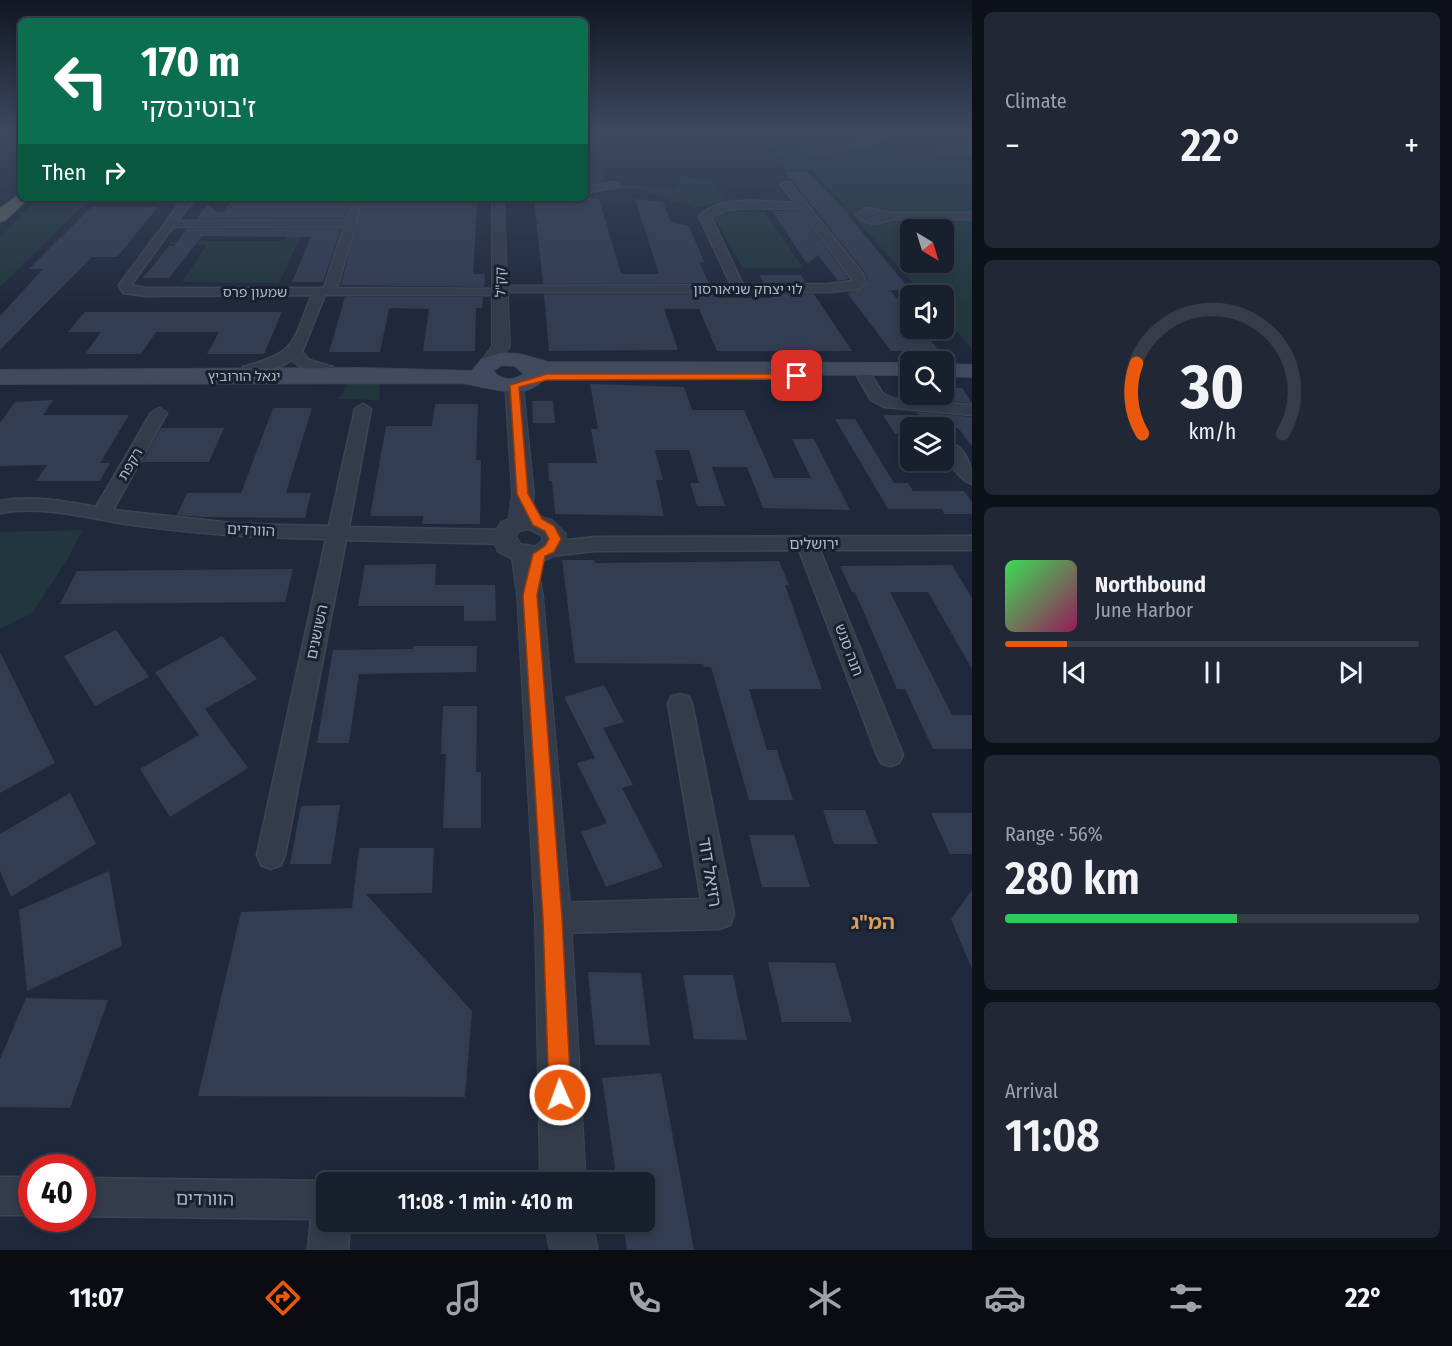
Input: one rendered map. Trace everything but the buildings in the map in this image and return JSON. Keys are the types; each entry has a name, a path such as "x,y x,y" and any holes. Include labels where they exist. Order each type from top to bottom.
{"highway":[{"path":"0,217 18,201"}],"main road":[{"path":"525,373 548,369 900,369"},
{"name":"יגאל הורוביץ","path":"0,371 487,370"},
{"name":"יגאל הורוביץ","path":"0,377 428,376 487,370"},
{"path":"487,370 547,377 900,376"},
{"path":"954,370 972,371"},
{"path":"954,376 972,376"}],"street":[{"name":"לוי יצחק שניאורסון","path":"505,290 844,288 855,286 860,282 857,274 790,190"},
{"name":"שמעון פרס","path":"190,201 185,204 127,279 125,285 128,290 154,292 505,290"},
{"name":"קק\"ל","path":"497,201 505,290 514,348 525,373"},
{"name":"קק\"ל","path":"487,370 501,346 509,201"},
{"path":"739,289 705,216 714,210 729,206 802,206"},
{"path":"248,370 278,362 295,352 324,292 354,209"},
{"path":"889,216 972,216"},
{"path":"170,224 350,223"},
{"path":"295,352 297,358 304,363 328,370"},
{"path":"525,373 523,494 532,538 530,595 552,918 563,1172"},
{"path":"865,376 877,397 890,404 972,410"},
{"name":"השושנים","path":"271,855 363,409"},
{"name":"רקפת","path":"101,514 159,413"},
{"path":"954,455 972,478"},
{"name":"הוורדים","path":"0,507 16,504 50,505 101,514 241,531 532,538"},
{"name":"ירושלים","path":"532,538 582,544 972,543"},
{"name":"חנה סנש","path":"807,544 890,755"},
{"name":"רזיאל דוד","path":"552,918 719,914 681,704"},
{"path":"0,1196 18,1196"},
{"name":"הוורדים","path":"96,1197 316,1200"},
{"path":"328,1250 329,1232"},
{"path":"570,1232 574,1250"}],"green space":[{"path":"644,190 720,190 729,201 694,208"},
{"path":"830,190 972,190 972,349 954,328 954,285 915,285 904,273 954,273 954,219 900,219 900,268 853,216 823,216 817,207 845,207"},
{"path":"35,201 88,201 0,287 0,237"},
{"path":"725,211 765,212 803,268 743,268 713,216"},
{"path":"291,227 305,227 279,283 182,282 207,245 169,244 172,241 284,241"},
{"path":"348,384 380,384 379,400 338,399"},
{"path":"82,530 67,560 33,612 0,629 0,532"}],"district":[{"name":"המ\"ג","path":"873,922"}],"route":[{"path":"560,1095 552,918 530,595 535,564 540,554 550,549 555,539 550,529 537,522 529,511 523,494 514,385 547,377 797,376"}]}
